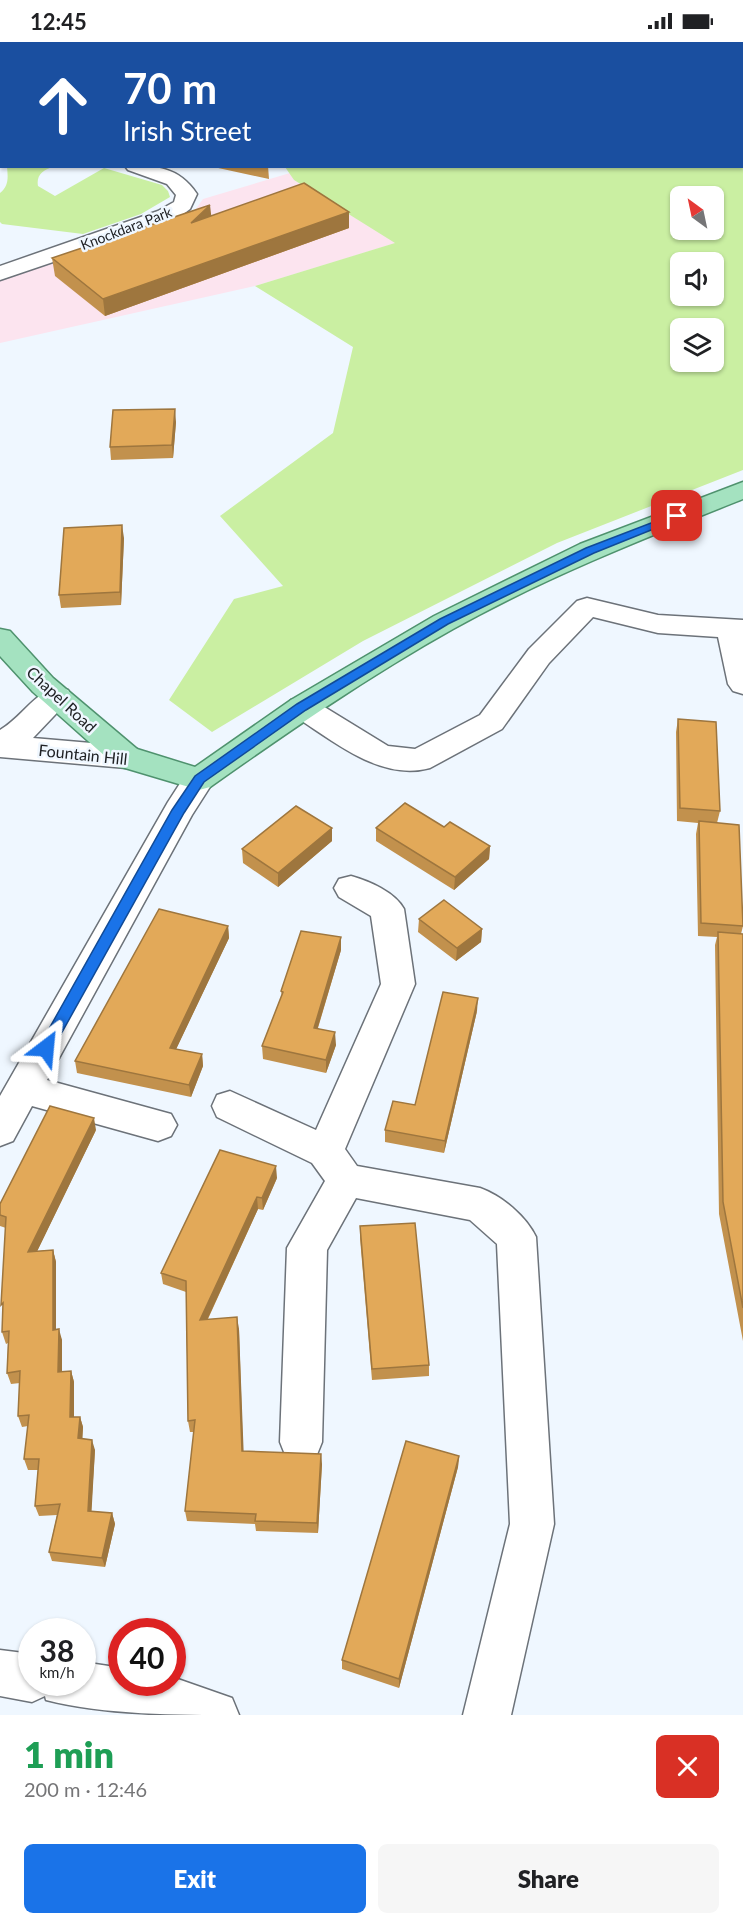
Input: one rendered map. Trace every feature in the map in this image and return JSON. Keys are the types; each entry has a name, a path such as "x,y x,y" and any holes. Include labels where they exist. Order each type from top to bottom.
{"main road":[{"path":"200,779 302,707 444,622 590,550 743,490"},
{"name":"Chapel Road","path":"0,638 57,697 126,757"},
{"name":"Fountain Hill","path":"126,757 200,779"}],"street":[{"name":"Knockdara Park","path":"0,273 166,216 183,205 187,194 174,180 141,168"},
{"path":"302,707 381,756 419,760 491,722 540,656 587,607 658,624 737,629 743,684"},
{"path":"0,744 22,731 57,697"},
{"name":"Fountain Hill","path":"0,744 126,757"},
{"path":"0,1130 179,810 200,779"},
{"path":"301,1442 307,1248 398,984 387,909 351,888"},
{"path":"24,1089 158,1125"},
{"path":"230,1106 336,1166 480,1205 516,1237 532,1524 487,1715"},
{"path":"0,1672 18,1675"},
{"path":"96,1688 159,1697 215,1715"}],"shaded area":[{"path":"290,173 294,180 396,243 255,286 0,343 0,280 171,223 195,210 203,199"}],"green space":[{"path":"7,168 51,168 41,174 38,186 55,196 104,168 162,185 170,197 141,214 83,234 2,224 0,222 0,193 8,178"},
{"path":"286,168 743,168 743,470 557,543 363,641 212,732 169,700 234,599 283,586 220,516 333,433 353,347 255,286 395,243 294,180"}],"building":[{"path":"304,183 349,212 103,299 52,258 210,205 191,223"},
{"path":"175,409 172,445 110,447 113,410"},
{"path":"122,525 120,592 59,595 64,528"},
{"path":"678,719 716,722 720,811 680,808"},
{"path":"405,803 444,827 450,822 490,846 455,877 376,828"},
{"path":"296,806 332,828 278,873 242,849"},
{"path":"699,821 739,825 743,926 701,923"},
{"path":"444,900 482,929 457,948 419,919"},
{"path":"159,909 228,926 170,1048 202,1054 189,1085 75,1061"},
{"path":"301,931 341,937 314,1028 335,1032 326,1060 262,1046 283,992 281,991"},
{"path":"718,932 743,934 743,1308 723,1202"},
{"path":"443,992 478,998 445,1141 385,1130 393,1101 415,1105"},
{"path":"50,1106 94,1118 28,1252 53,1250 53,1330 59,1329 58,1372 71,1371 70,1417 80,1417 78,1438 92,1440 88,1511 112,1513 102,1558 49,1552 60,1504 35,1506 39,1459 24,1459 29,1415 18,1416 20,1371 7,1373 9,1331 2,1332 3,1303 1,1305 6,1217 0,1215 0,1204"},
{"path":"220,1150 276,1166 262,1198 257,1197 200,1320 237,1317 242,1451 321,1454 317,1523 255,1521 256,1514 185,1511 195,1420 188,1421 186,1281 161,1273"},
{"path":"415,1223 429,1365 372,1369 360,1226"},
{"path":"406,1441 459,1456 399,1679 342,1660"}],"route":[{"path":"46,1048 179,810 200,779 302,707 444,622 590,550 677,516"}]}
